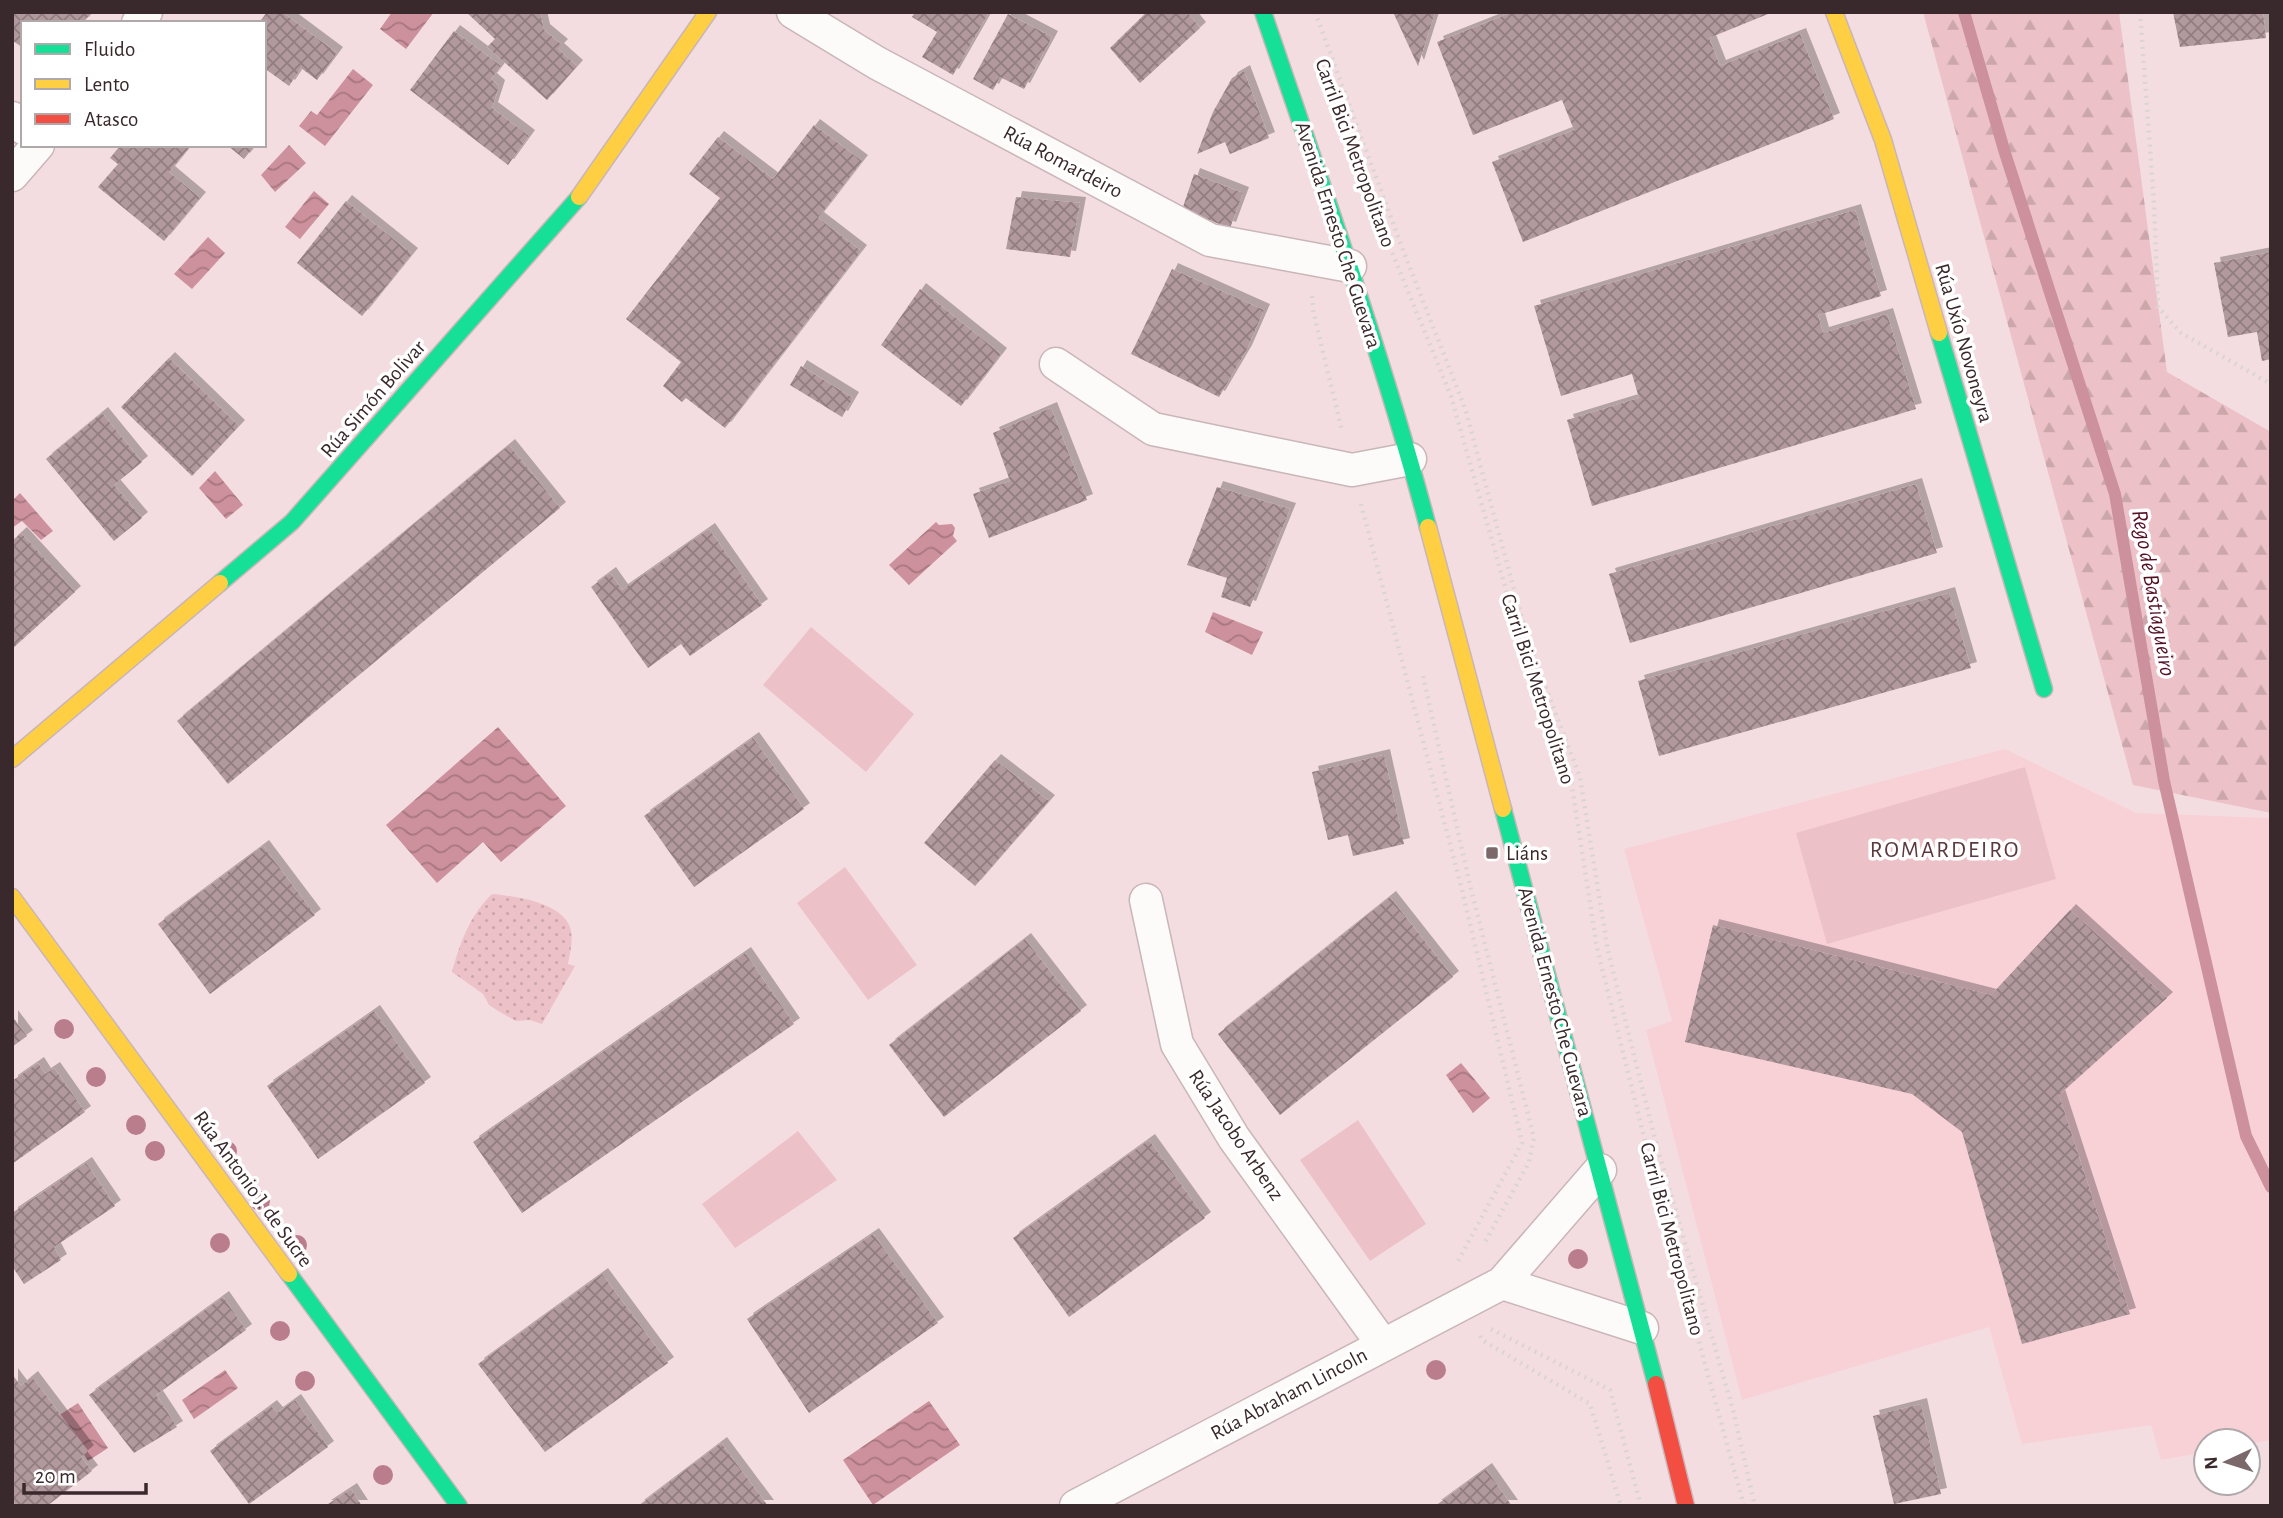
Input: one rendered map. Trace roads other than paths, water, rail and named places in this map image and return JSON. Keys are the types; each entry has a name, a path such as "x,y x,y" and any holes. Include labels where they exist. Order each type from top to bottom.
{"street":[{"name":"Rúa Simón Bolivar","path":"12,759 292,522 582,194 708,12"},
{"name":"Rúa Romardeiro","path":"793,12 877,62 1210,240 1350,266"},
{"name":"Avenida Ernesto Che Guevara","path":"1263,12 1350,266 1409,459 1642,1328 1686,1506"},
{"name":"Rúa Uxío Novoneyra","path":"1834,12 1883,140 2043,689"},
{"path":"12,175 36,147"},
{"path":"1056,364 1153,429 1352,470 1409,459"},
{"name":"Rúa Antonio J. de Sucre","path":"12,897 459,1506"},
{"name":"Rúa Jacobo Arbenz","path":"1146,900 1177,1044 1234,1138 1383,1345"},
{"name":"Rúa Abraham Lincoln","path":"1076,1506 1480,1294 1600,1170"},
{"path":"1480,1294 1642,1328"}],"water":[{"path":"392,12 434,12 406,49 380,29"},
{"path":"353,69 373,85 325,146 299,126 311,111 317,115"},
{"path":"289,145 306,163 275,192 261,175"},
{"path":"314,191 329,204 300,239 285,227"},
{"path":"208,237 225,253 192,289 174,274"},
{"path":"215,471 243,505 226,519 199,488"},
{"path":"20,493 53,531 41,540 22,521 12,528 12,501"},
{"path":"936,522 939,525 952,524 955,528 953,536 957,541 909,585 889,565"},
{"path":"1213,612 1263,632 1252,655 1205,632"},
{"path":"498,727 566,806 501,862 483,842 437,883 386,825"},
{"path":"1461,1063 1490,1098 1473,1113 1446,1075"},
{"path":"225,1370 238,1388 194,1419 182,1400"},
{"path":"929,1401 960,1445 873,1505 843,1460"},
{"path":"78,1403 108,1448 88,1461 58,1416"}],"waterway":[{"name":"Rego de Bastiagueiro","path":"1964,12 2005,153 2115,494 2164,781 2246,1136 2271,1187"}],"place":[{"name":"Liáns","path":"1492,853"}],"district":[{"name":"ROMARDEIRO","path":"1945,850"}]}
